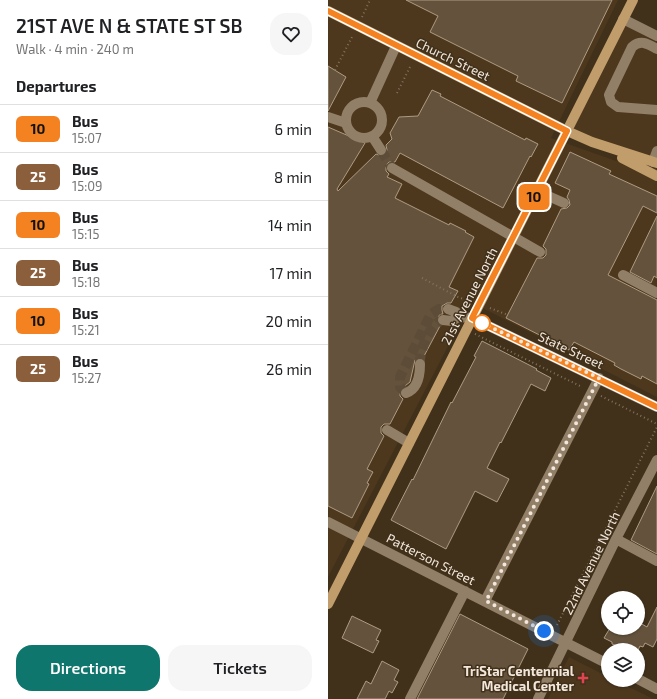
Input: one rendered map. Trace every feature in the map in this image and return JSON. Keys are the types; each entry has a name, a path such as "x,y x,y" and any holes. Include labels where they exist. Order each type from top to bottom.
{"main road":[{"name":"21st Avenue North","path":"328,604 633,0"},
{"name":"Church Street","path":"328,11 567,131 592,142"},
{"path":"592,142 655,163"},
{"path":"592,142 657,176"}],"street":[{"path":"623,19 657,36"},
{"path":"657,49 643,43 637,43 632,47 609,96 611,102 618,107 657,110"},
{"path":"370,103 396,46"},
{"path":"360,103 370,103 376,107 382,117 380,128 372,136 361,138 355,136 346,123 347,115 354,105 360,103"},
{"path":"328,117 346,123"},
{"path":"372,136 381,150"},
{"path":"655,163 657,151"},
{"path":"392,168 540,252"},
{"path":"537,191 564,203"},
{"path":"623,275 657,293"},
{"path":"448,309 456,312 458,317"},
{"path":"443,320 452,321 458,317 472,318"},
{"name":"State Street","path":"472,318 657,407"},
{"path":"406,393 414,388 420,375 420,364"},
{"path":"486,601 599,378"},
{"path":"387,430 409,443"},
{"name":"22nd Avenue North","path":"538,699 616,539 657,460"},
{"name":"Patterson Street","path":"328,522 601,660"},
{"path":"616,539 657,561"},
{"path":"410,699 465,591"},
{"path":"645,683 657,689"}],"path":[{"path":"397,93 410,67"},
{"path":"422,278 458,297 472,302"},
{"path":"487,307 508,315"},
{"path":"466,330 657,424"},
{"path":"557,625 657,427"}],"shaded area":[{"path":"328,0 618,0 551,138 650,173 592,142 567,131 623,19 657,36 657,397 471,302 328,577"},
{"name":"TriStar Centennial Medical Center","path":"569,657 601,673 601,687 629,687 653,699 548,699"}],"building":[{"path":"406,0 612,0 562,103 516,81 518,76 430,32 438,16"},
{"path":"328,66 346,77 328,111"},
{"path":"432,90 441,94 440,96 525,140 526,138 538,144 531,157 530,156 503,208 400,153 395,162 389,162 386,165 386,171 389,174 387,177 402,184 395,198 449,225 450,223 474,237 449,287 458,291 451,303 447,303 442,306 443,314 440,314 437,319 437,323 440,326 423,358 415,360 410,382 401,389 400,396 403,399 390,424 384,424 381,427 381,433 384,436 367,469 373,472 367,483 369,484 352,518 328,506 328,127 365,143 337,189 338,191 376,154 381,156 385,155 387,150 386,145 392,139 390,133 399,117 418,116"},
{"path":"570,152 611,171 609,174 657,196 657,213 643,206 608,275 657,300 657,384 642,376 641,379 621,369 614,365 615,363 574,342 569,350 506,318 537,258 543,258 546,255 546,249 543,246 561,209 567,208 570,205 567,197 570,190 555,183"},
{"path":"657,216 657,278 654,276 651,283 630,272"},
{"path":"482,341 537,369 536,370 551,378 545,391 531,384 487,468 509,479 497,502 475,491 446,549 391,520 412,479 413,480 451,402 452,403 476,357 474,356"},
{"path":"657,486 657,554 631,540"},
{"path":"657,607 657,639 653,647 645,643 612,643 604,638 606,635 645,635 645,626 647,627"},
{"path":"460,614 528,649 503,699 417,699"},
{"path":"352,616 381,630 376,640 379,641 373,653 342,638"},
{"path":"382,661 399,670 394,680 398,682 392,693 389,691 385,699 357,699 366,681 371,684"}],"tunnel":[{"path":"381,150 392,168"},
{"path":"406,393 400,387 400,377 431,314 439,309 448,309"},
{"path":"420,364 421,352 426,338 434,326 443,320"}],"bus line":[{"name":"10","path":"328,11 567,131 472,318 657,407"}],"place":[{"name":"TriStar Centennial Medical Center","path":"583,678"}],"route":[{"path":"482,323 599,378 486,601 544,631"}]}
